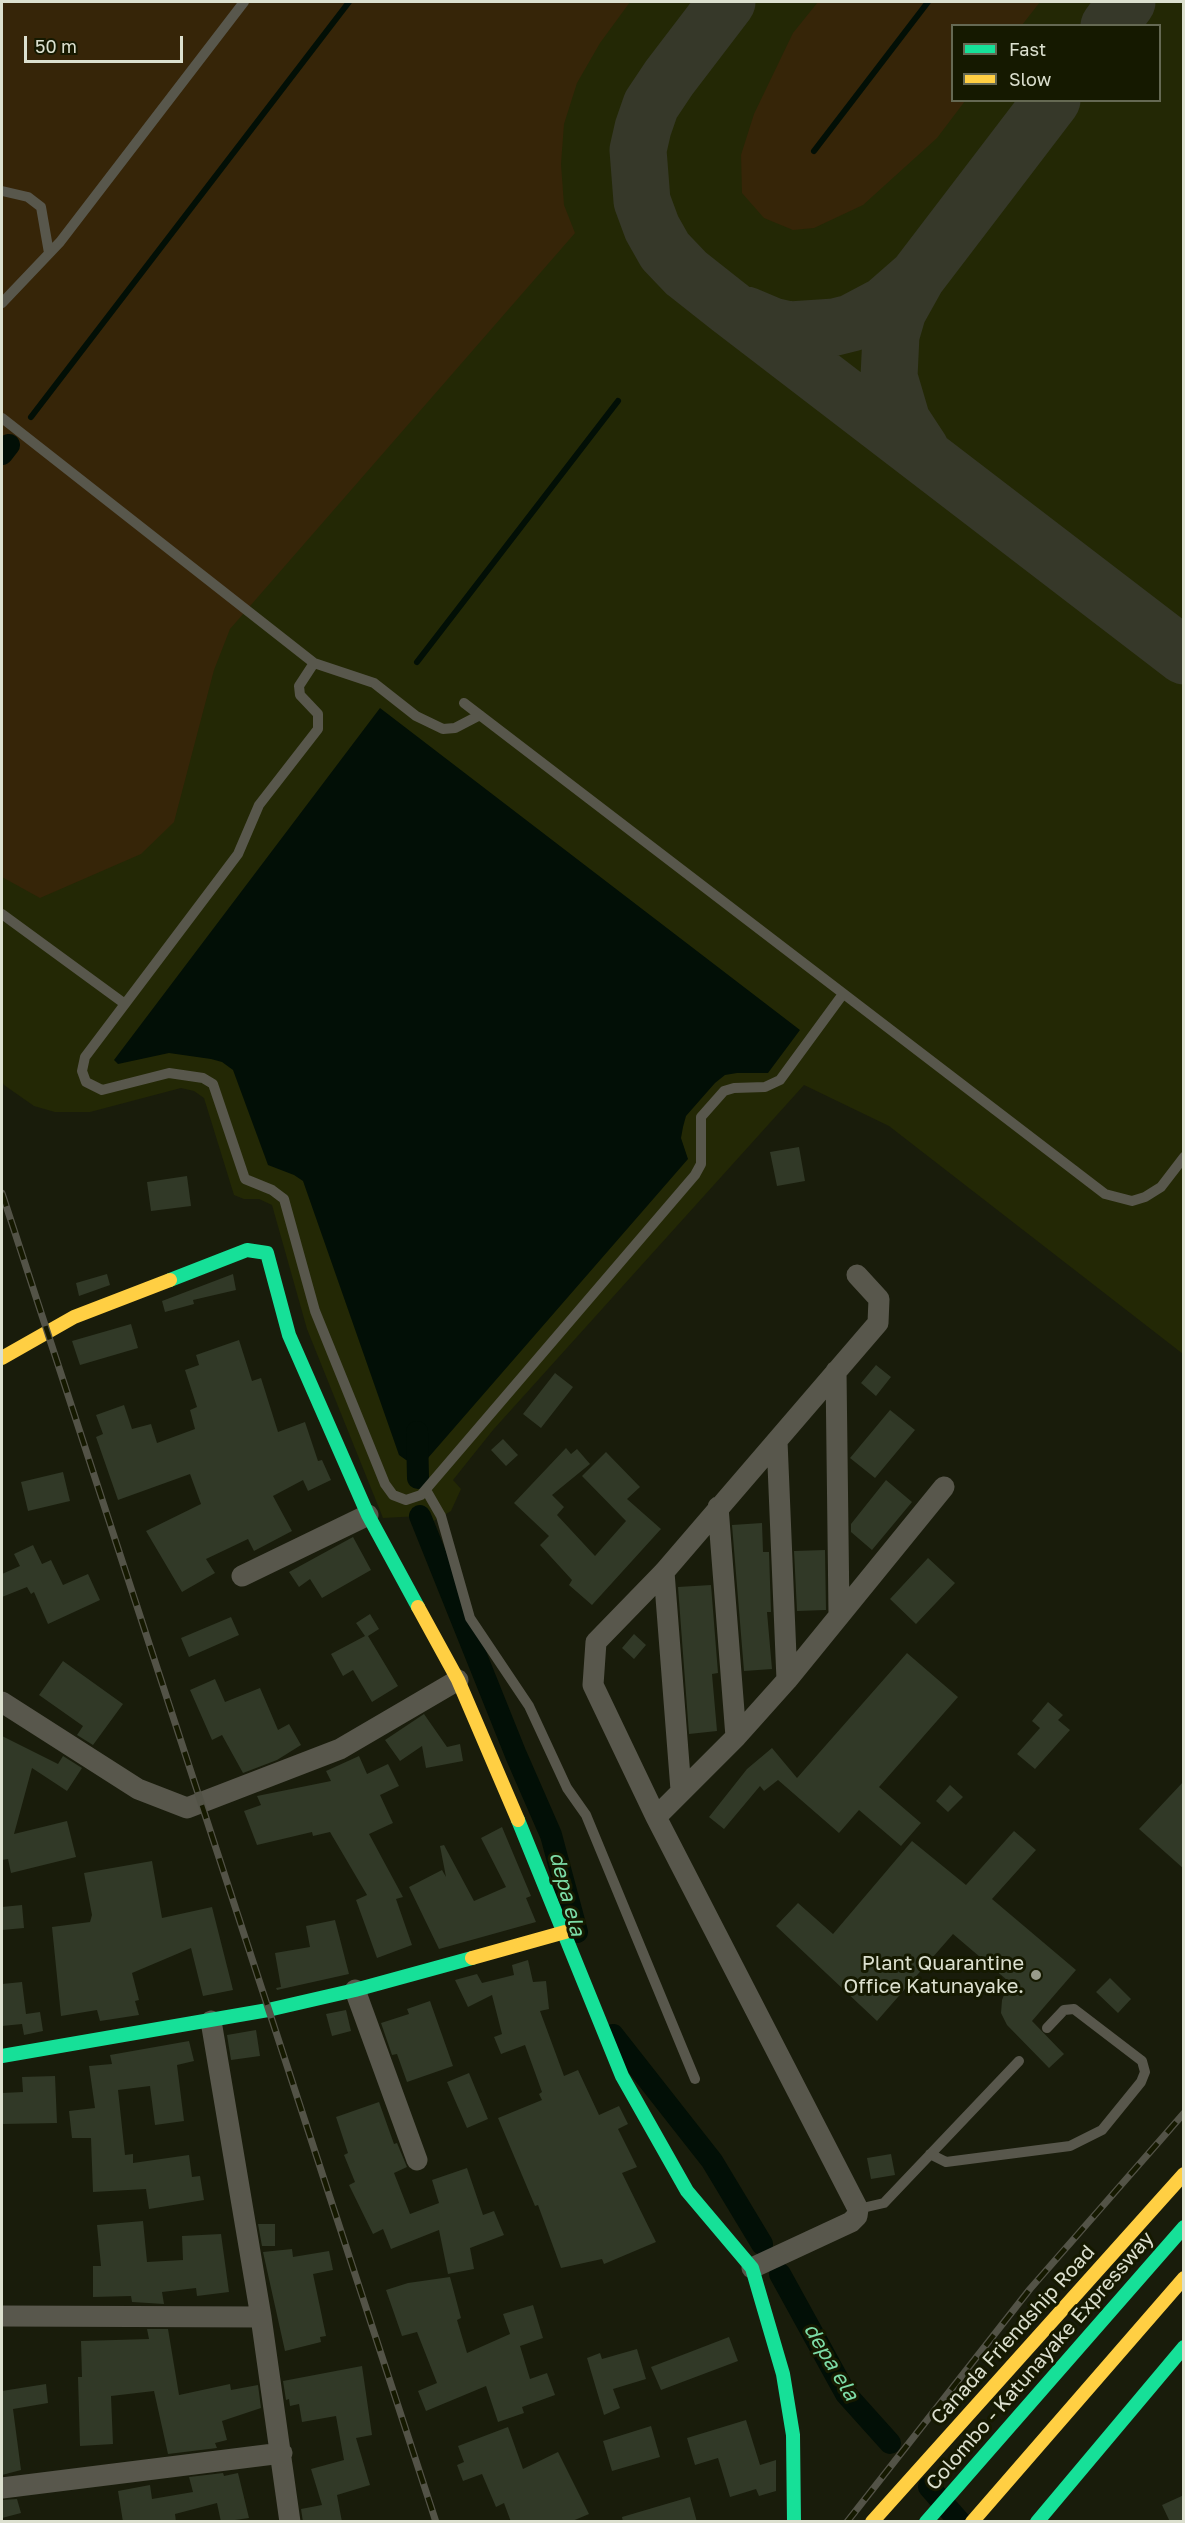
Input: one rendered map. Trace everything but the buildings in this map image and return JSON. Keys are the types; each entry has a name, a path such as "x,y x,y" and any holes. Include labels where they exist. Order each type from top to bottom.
{"main road":[{"path":"2,1358 74,1317 247,1250 267,1253 289,1335 368,1515 458,1680 565,1932 622,2076 687,2191 752,2268 783,2374 793,2434 794,2522"},
{"path":"2,2056 211,2021 355,1990 565,1932"},
{"name":"Canada Friendship Road","path":"872,2522 1184,2174"},
{"name":"Colombo - Katunayake Expressway","path":"926,2522 1184,2227"},
{"path":"972,2522 1184,2278"},
{"path":"1037,2522 1184,2347"}],"street":[{"path":"752,2268 851,2222 857,2216 858,2209 656,1817 593,1685 596,1642 664,1572 878,1323 879,1299 857,1275"},
{"path":"836,1371 839,1614"},
{"path":"777,1441 787,1680"},
{"path":"656,1817 736,1737 787,1680 944,1487"},
{"path":"718,1507 736,1737"},
{"path":"242,1575 368,1515"},
{"path":"664,1572 681,1790"},
{"path":"2,1702 138,1789 187,1808 339,1749 458,1680"},
{"path":"355,1990 417,2160"},
{"path":"211,2021 261,2317 290,2522"},
{"path":"2,2316 261,2317"},
{"path":"2,2488 282,2454"}],"lane":[{"path":"2,303 60,242 244,2"},
{"path":"2,191 28,197 41,207 49,253"},
{"path":"2,418 314,663 374,684 416,716 443,729 455,728 480,715"},
{"path":"314,663 299,686 300,695 318,714 318,729 259,805 238,854 85,1057 82,1071 86,1082 102,1090 169,1073 203,1078 213,1084 245,1179 272,1190 284,1200 315,1311 388,1490 406,1500 421,1495 426,1490 695,1175 701,1164 701,1117 724,1091 734,1088 765,1087 780,1080 843,994"},
{"path":"464,703 1105,1194 1132,1201 1145,1197 1161,1187 1184,1157"},
{"path":"2,914 125,1004"},
{"path":"426,1490 441,1516 470,1618 529,1706 567,1788 586,1815 695,2079"},
{"path":"930,2154 946,2162 1070,2145 1102,2130 1142,2082 1145,2072 1142,2061 1074,2009 1064,2010 1047,2028"},
{"path":"858,2209 884,2203 1019,2061"}],"shaded area":[{"path":"2,2 1183,2 1183,1354 889,1126 804,1085 493,1430 453,1480 461,1489 451,1511 430,1523 420,1516 383,1518 307,1329 272,1205 259,1199 244,1199 234,1195 204,1098 194,1091 181,1088 90,1112 55,1112 34,1106 4,1085 2,1081"},
{"path":"2,2 630,2 600,43 577,83 564,124 561,164 564,205 575,233 230,629 214,670 174,822 141,854 40,898 2,877"},
{"path":"818,2 1040,2 1023,24 951,24 951,102 964,102 937,138 863,205 814,228 793,230 764,218 742,193 741,155 754,114 793,33"},
{"path":"380,708 800,1030 768,1073 725,1075 715,1083 686,1116 681,1138 688,1159 428,1458 418,1462 406,1460 399,1455 303,1181 268,1165 233,1070 222,1062 211,1059 169,1053 118,1064 114,1060"}],"waterway":[{"path":"31,417 349,2"},
{"path":"814,151 928,2"},
{"path":"417,662 618,401"},
{"path":"2,454 9,445"},
{"name":"depa ela","path":"417,1432 418,1478"},
{"name":"depa ela","path":"420,1516 516,1755 551,1835 577,1932"},
{"name":"depa ela","path":"613,2035 712,2161 762,2244"},
{"name":"depa ela","path":"780,2274 846,2394 890,2443"},
{"name":"depa ela","path":"929,2487 960,2522"}],"taxiway":[{"path":"727,2 669,78 651,105 643,128 638,150 642,201 652,228 665,251 686,273 729,307 1184,656"},
{"path":"1110,24 1127,2"},
{"path":"917,277 1050,102"},
{"path":"746,315 772,326 790,330 835,327 851,323 885,305 917,277 898,311 891,335 889,377 902,421 921,450"}],"railway":[{"path":"2,1193 436,2522"},
{"path":"847,2522 1030,2289 1184,2113"}],"traffic: fast":[{"path":"170,1280 247,1250 267,1253 289,1335 368,1515 418,1607"},
{"path":"518,1820 622,2076 687,2191 752,2268 783,2374 793,2435 794,2522"},
{"path":"2,2056 268,2010 355,1990 472,1958"},
{"path":"926,2522 1184,2227"},
{"path":"1037,2522 1184,2347"}],"traffic: slow":[{"path":"2,1358 74,1317 170,1280"},
{"path":"418,1607 458,1680 518,1820"},
{"path":"472,1958 565,1932"},
{"path":"872,2522 1184,2174"},
{"path":"972,2522 1184,2278"}],"place":[{"name":"Plant Quarantine Office Katunayake.","path":"1036,1975"}]}
